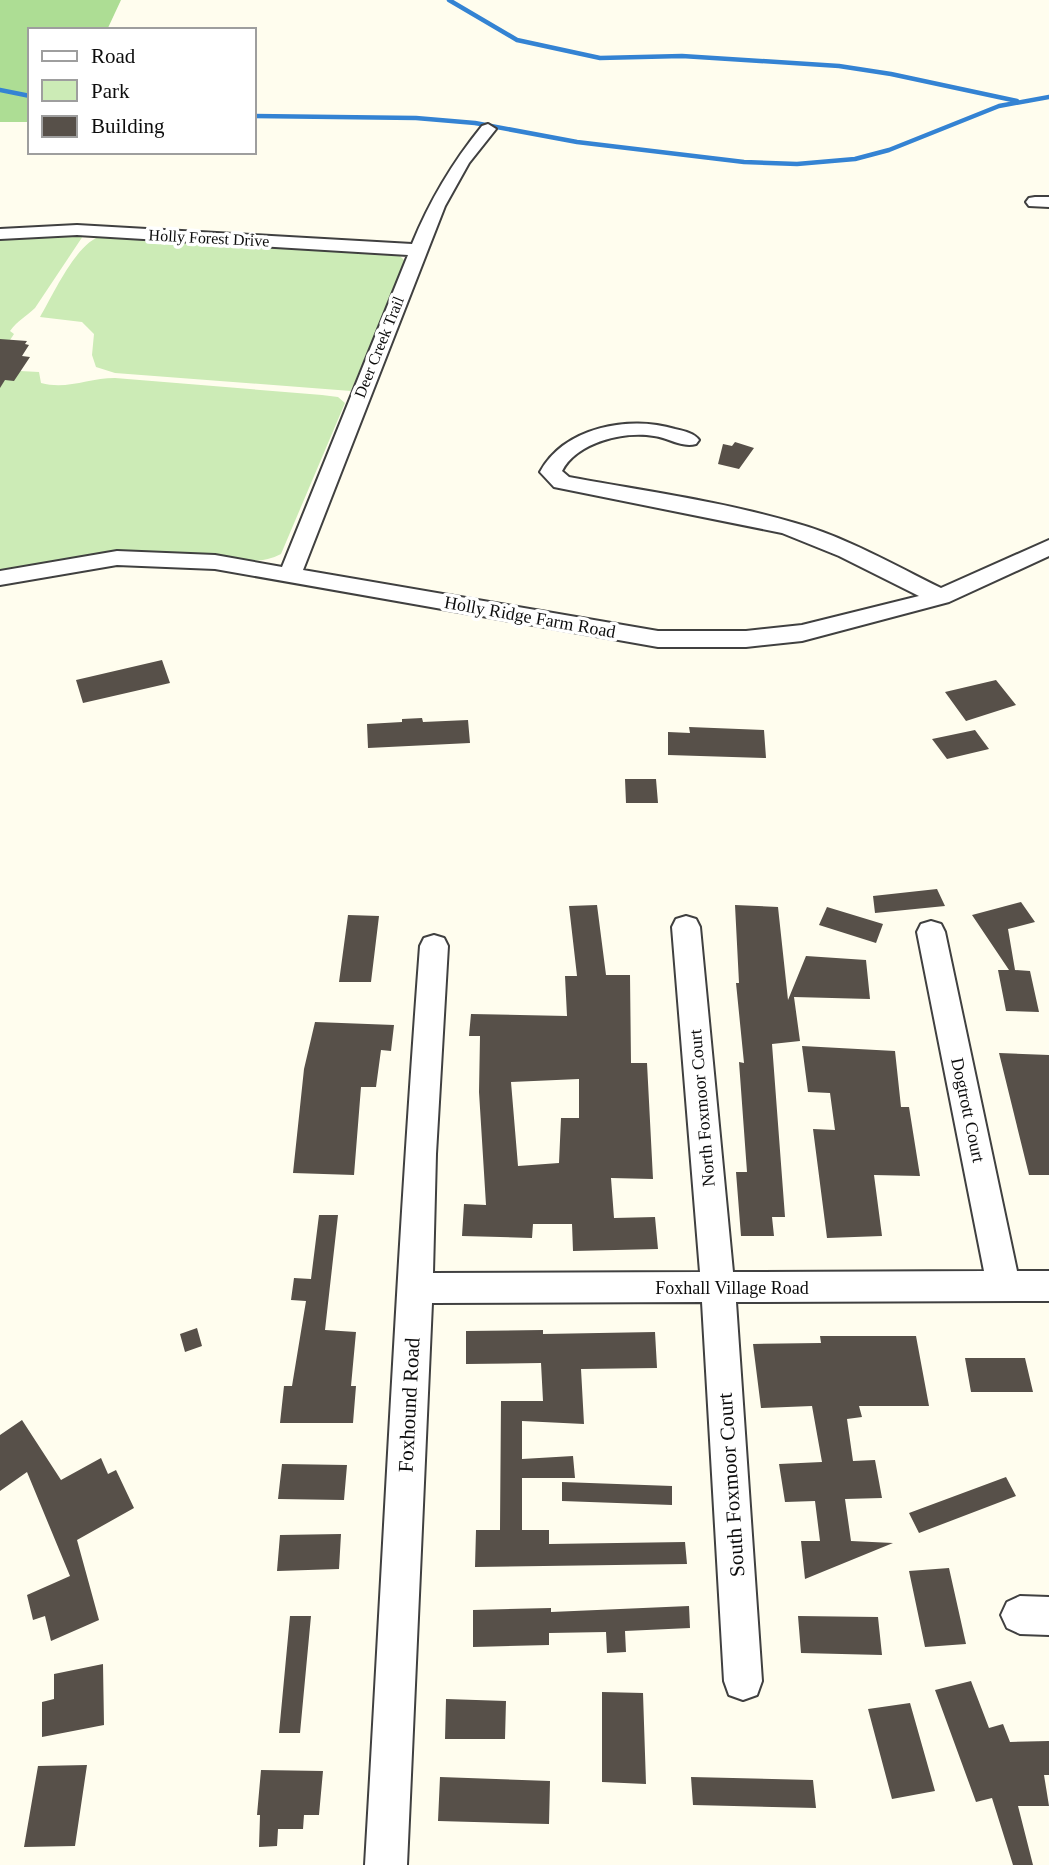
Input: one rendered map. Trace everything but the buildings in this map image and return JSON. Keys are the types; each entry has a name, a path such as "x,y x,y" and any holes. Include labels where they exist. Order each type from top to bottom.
{"street":[{"name":"Deer Creek Trail","path":"289,575 436,206 462,161 488,129"},
{"name":"Holly Forest Drive","path":"0,234 77,230 417,250"},
{"path":"689,440 647,429 612,434 568,448 555,460 551,472 562,482 687,505 789,528 847,551 941,597"},
{"name":"Holly Ridge Farm Road","path":"0,578 128,558 215,562 658,639 746,639 802,633 941,597 1049,547"},
{"name":"North Foxmoor Court","path":"686,927 718,1289"},
{"name":"Dogtrott Court","path":"931,932 1004,1287"},
{"name":"Foxhound Road","path":"386,1865 416,1288 420,1154 434,946"},
{"name":"Foxhall Village Road","path":"416,1288 1049,1286"},
{"name":"South Foxmoor Court","path":"718,1289 743,1681"}],"green space":[{"path":"0,0 121,0 108,28 28,28 28,122 0,122"},
{"path":"36,234 83,236 35,308 10,331 14,334 10,340 0,343 0,237"},
{"path":"103,236 399,255 405,261 351,391 115,373 96,367 92,355 94,334 82,322 40,317 76,257 94,239"},
{"path":"20,371 39,372 41,383 51,385 115,378 322,395 338,397 345,403 281,554 253,561 177,552 126,553 0,572 0,382"}],"waterway":[{"path":"449,0 517,40 600,58 682,56 839,66 891,74 1017,101"},
{"path":"0,90 28,96"},
{"path":"256,116 416,118 475,123 577,142 744,162 797,164 855,159 889,150 999,106 1049,97"}]}
